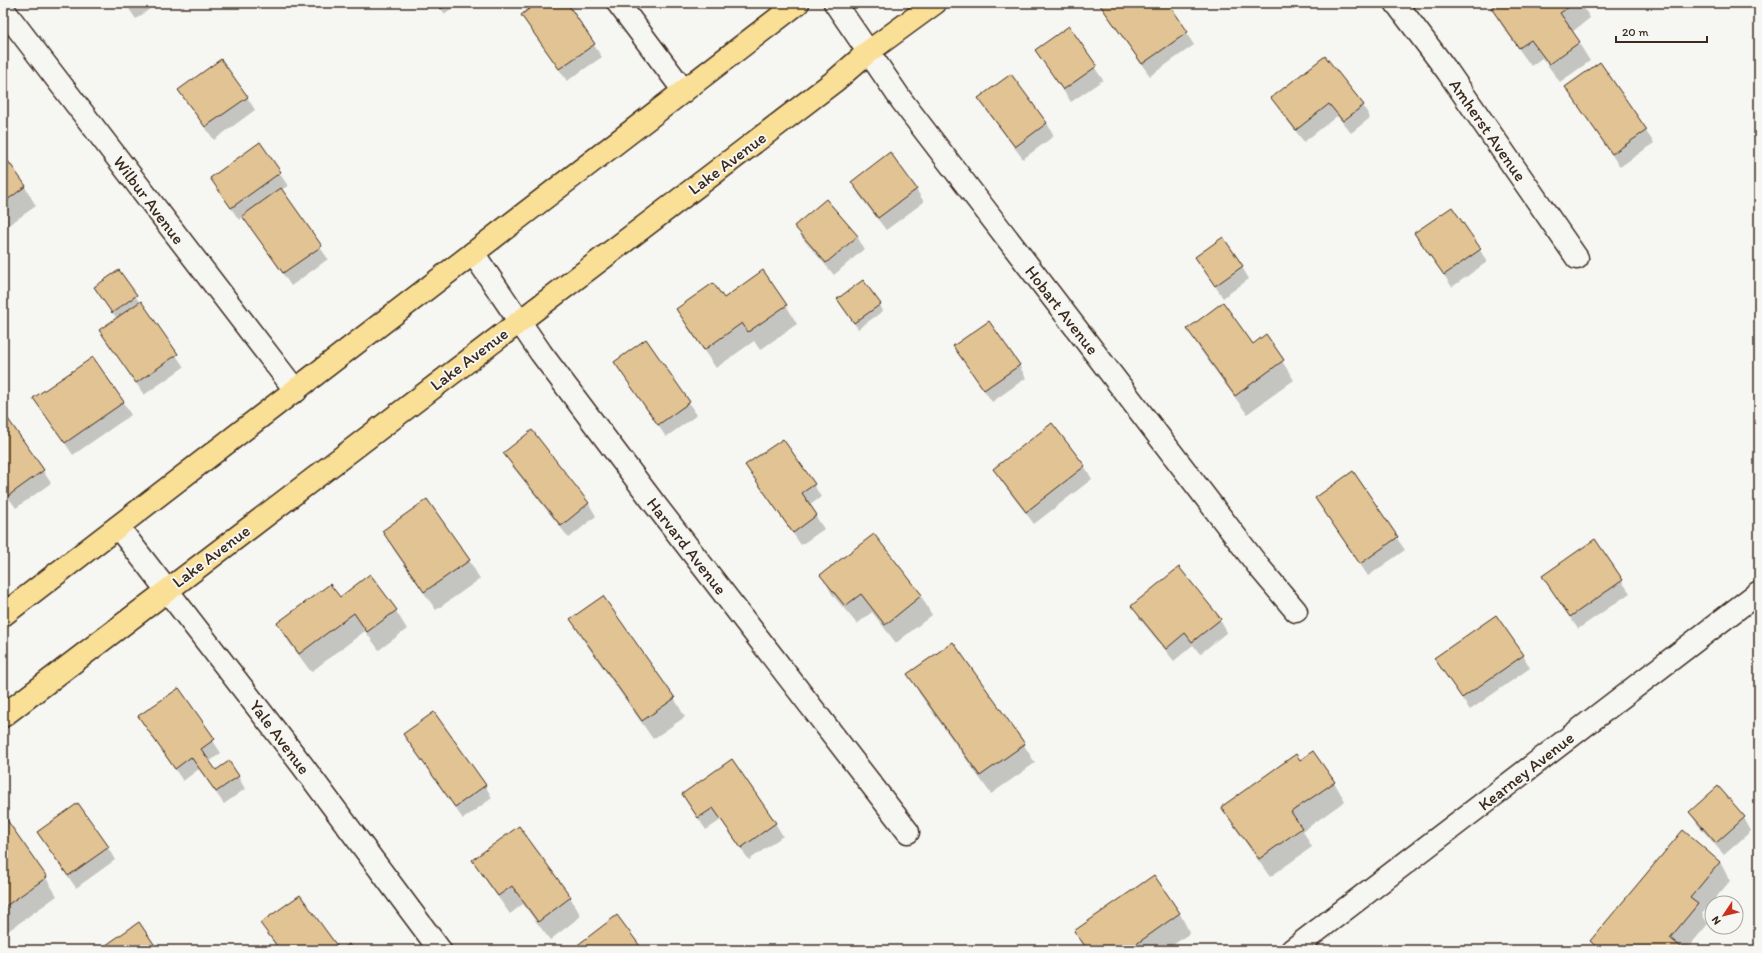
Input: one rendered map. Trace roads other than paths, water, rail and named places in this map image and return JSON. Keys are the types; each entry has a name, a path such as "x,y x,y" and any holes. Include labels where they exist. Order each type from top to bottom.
{"main road":[{"path":"3,615 296,391 472,253 798,3"},
{"name":"Lake Avenue","path":"3,716 836,80 868,52 935,3"}],"street":[{"path":"618,3 684,90"},
{"name":"Hobart Avenue","path":"836,3 902,101 1255,560 1296,611"},
{"name":"Amherst Avenue","path":"1396,3 1448,72 1577,258"},
{"name":"Wilbur Avenue","path":"3,9 296,391"},
{"name":"Harvard Avenue","path":"472,253 541,353 654,503 908,832"},
{"name":"Yale Avenue","path":"118,527 307,772 440,950"},
{"name":"Kearney Avenue","path":"1292,950 1759,592"}]}
